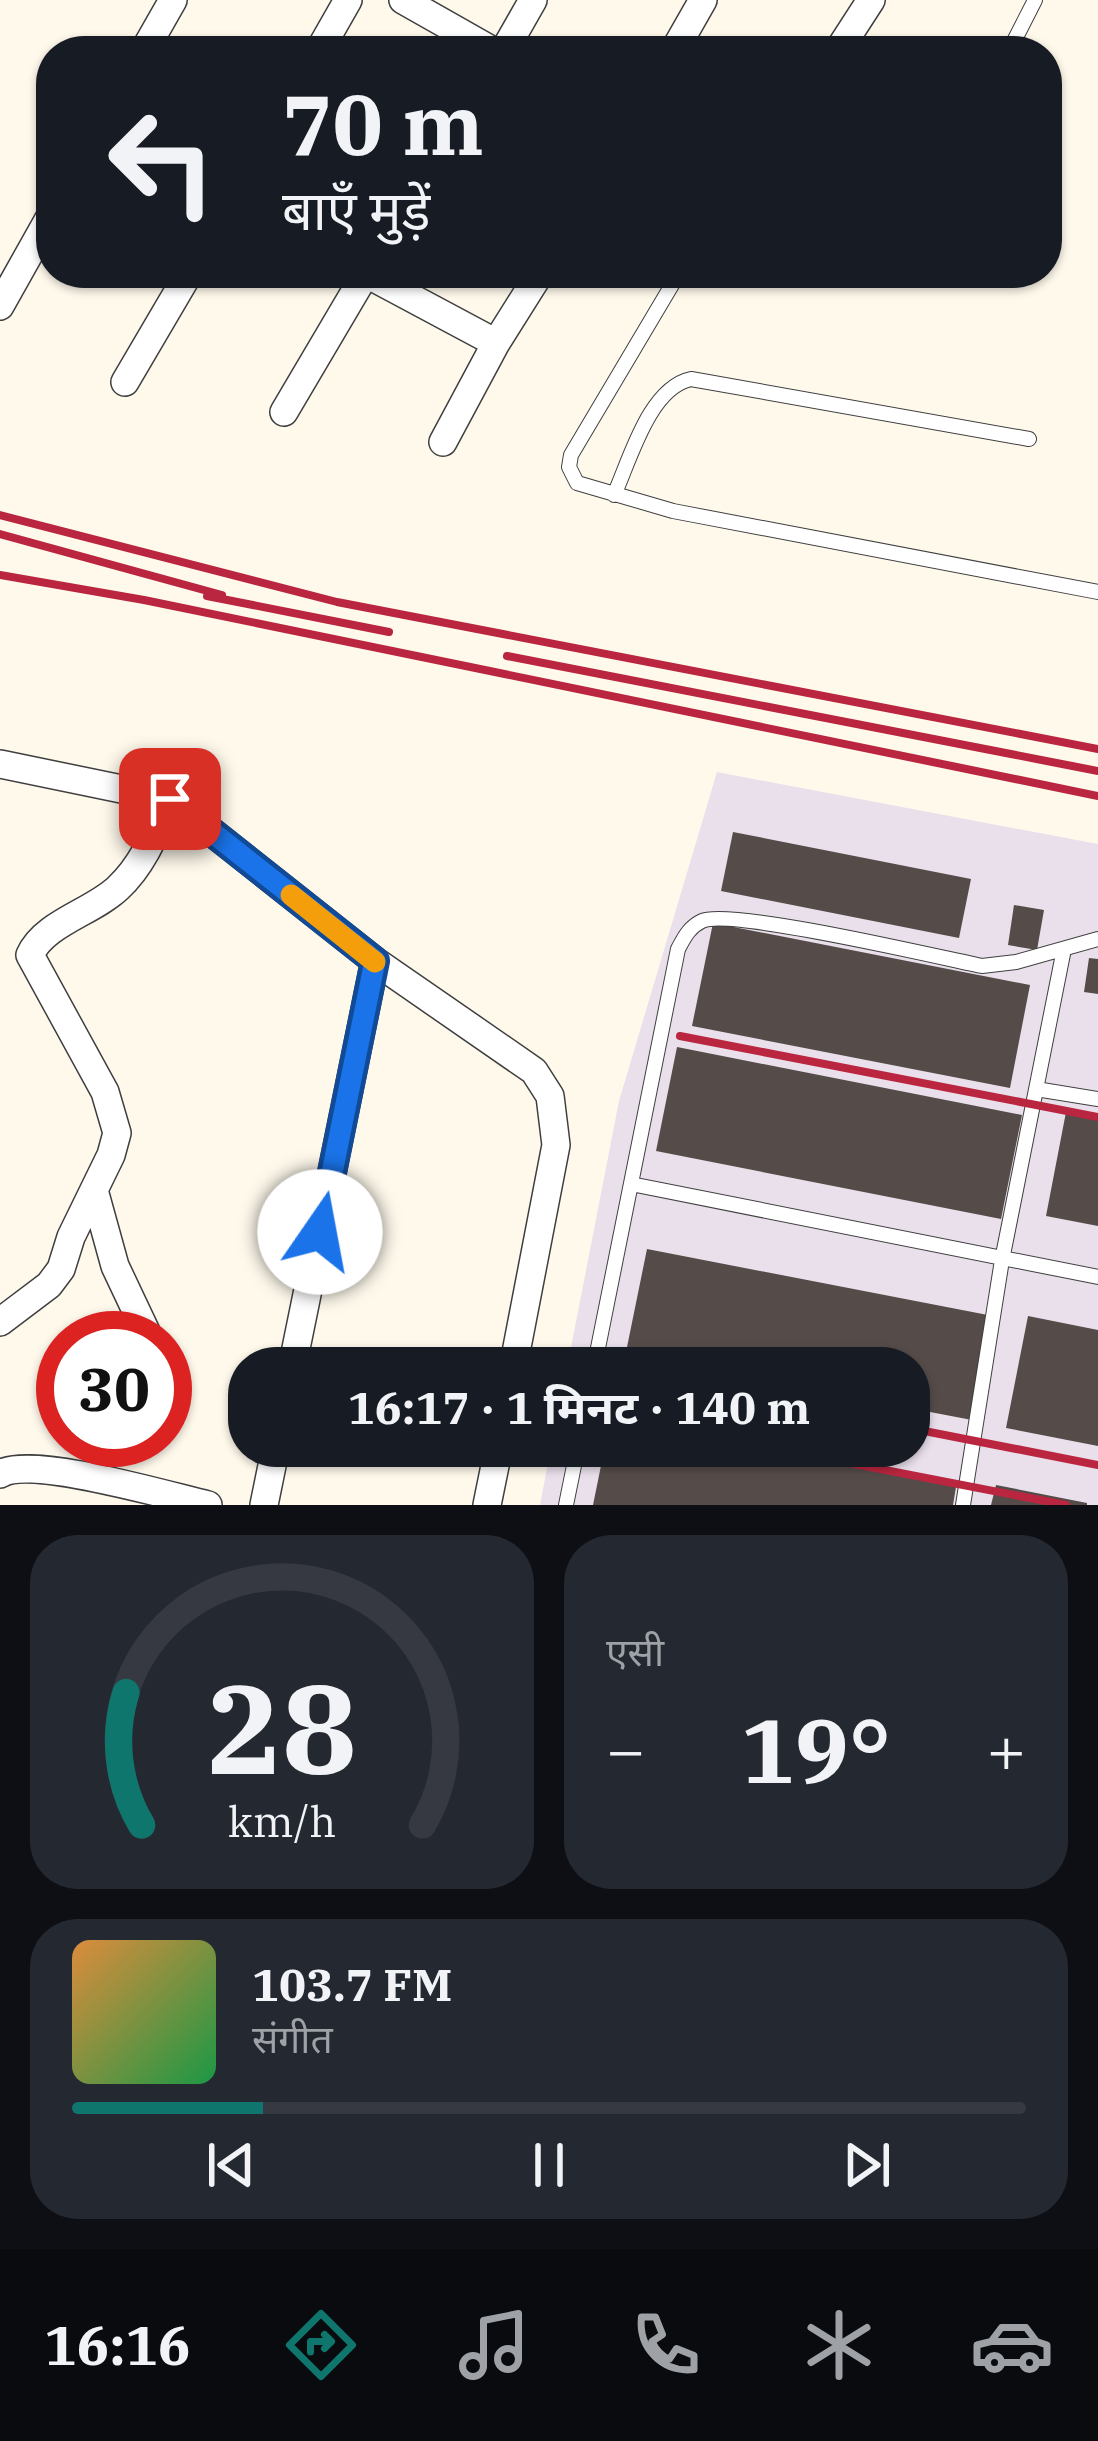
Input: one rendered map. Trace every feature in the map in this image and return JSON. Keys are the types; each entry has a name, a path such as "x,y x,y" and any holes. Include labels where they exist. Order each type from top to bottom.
{"street":[{"path":"152,36 172,0"},
{"path":"328,36 348,0"},
{"path":"403,0 467,36"},
{"path":"513,36 533,0"},
{"path":"683,36 703,0"},
{"path":"848,36 871,0"},
{"path":"0,306 36,242"},
{"path":"125,382 180,288"},
{"path":"284,412 356,288"},
{"path":"393,288 496,343"},
{"path":"443,442 531,288"},
{"path":"0,764 170,799 375,961 534,1071 550,1096 556,1145 518,1347"},
{"path":"0,1322 49,1285 61,1268 117,1133 114,1114 30,955 46,935 122,885 146,853 170,799"},
{"path":"296,1347 375,961"},
{"path":"94,1190 115,1266 136,1311"},
{"path":"264,1505 272,1467"},
{"path":"488,1505 495,1467"},
{"path":"0,1474 16,1468 91,1478 208,1505"}],"lane":[{"path":"1017,36 1035,0"},
{"path":"670,288 571,455 569,467 578,483 674,511 1098,592"},
{"path":"614,495 654,410 678,382 691,379 1029,439"},
{"path":"598,1347 678,949 688,930 706,919 748,920 982,966 1098,940"},
{"path":"963,1505 1002,1260 1064,949"},
{"path":"1036,1089 1098,1099"},
{"path":"631,1184 1098,1277"},
{"path":"566,1505 574,1467"}],"shaded area":[{"path":"717,772 1098,844 1098,1505 540,1505 547,1467 930,1467 930,1347 571,1347 619,1101"}],"building":[{"path":"733,832 971,879 959,938 721,891"},
{"path":"1014,905 1044,910 1037,950 1008,945"},
{"path":"713,923 1030,985 1010,1088 692,1026"},
{"path":"1089,958 1098,959 1098,994 1084,992"},
{"path":"677,1047 1022,1115 1001,1219 656,1151"},
{"path":"1066,1112 1098,1119 1098,1226 1046,1216"},
{"path":"647,1249 993,1316 972,1420 930,1412 930,1347 627,1347"},
{"path":"1028,1316 1098,1330 1098,1446 1006,1428"},
{"path":"601,1467 854,1467 956,1487 953,1505 593,1505"},
{"path":"996,1485 1087,1503 1087,1505 991,1505"}],"railway":[{"path":"0,515 337,602 1098,749"},
{"path":"0,534 222,595"},
{"path":"0,575 144,600 1098,796"},
{"path":"207,596 389,632"},
{"path":"507,656 1098,771"},
{"path":"680,1036 1098,1117"},
{"path":"930,1432 1098,1465"},
{"path":"870,1467 1066,1505"}],"slow traffic":[{"path":"291,895 375,962"}],"route":[{"path":"170,799 375,961 320,1232"}]}
